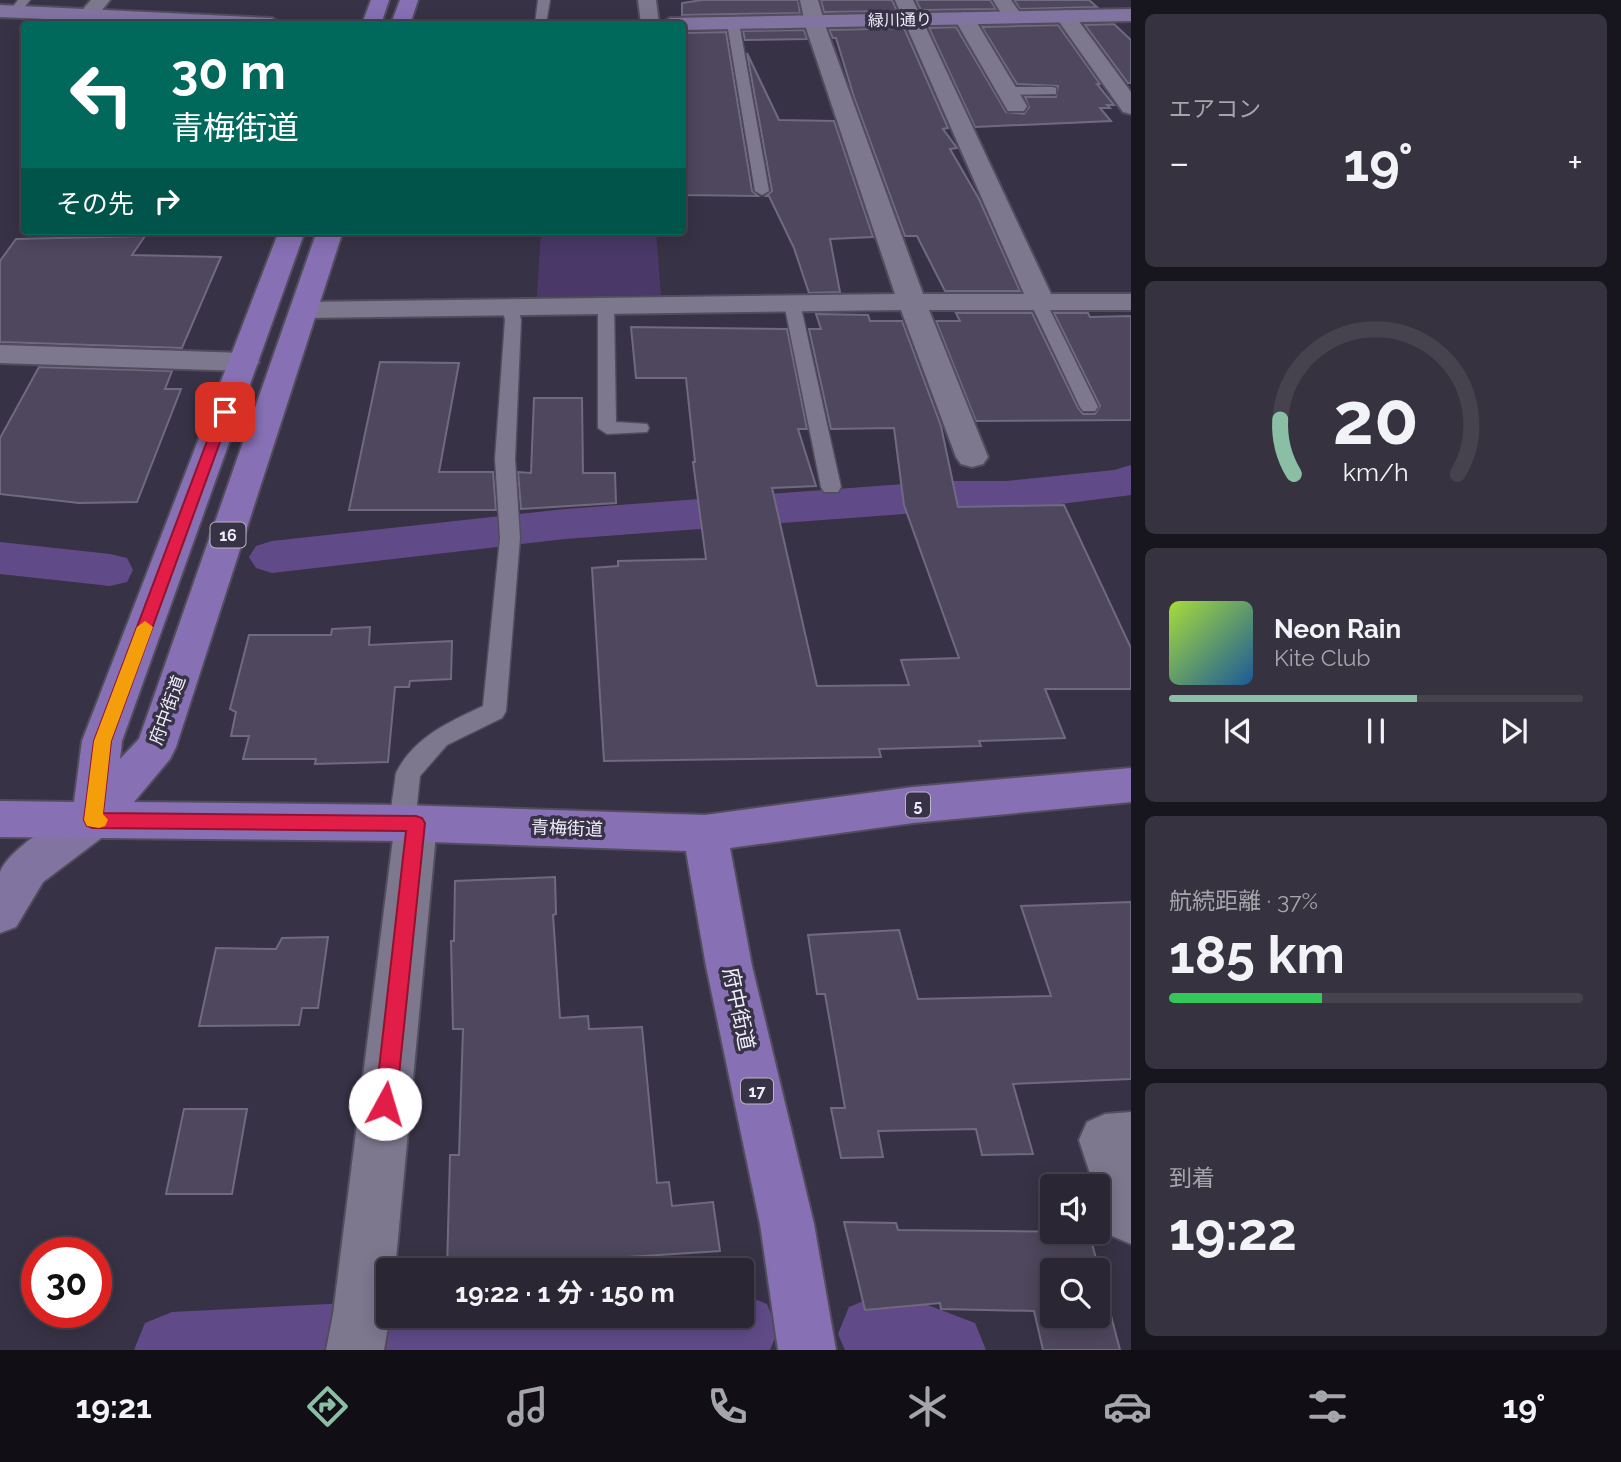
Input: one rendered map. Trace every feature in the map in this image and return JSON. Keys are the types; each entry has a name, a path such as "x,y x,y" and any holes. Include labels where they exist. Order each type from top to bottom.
{"main road":[{"path":"374,21 380,0"},
{"path":"402,21 409,0"},
{"name":"16","path":"93,820 102,741 291,235"},
{"name":"府中街道","path":"93,820 156,747 329,235"},
{"name":"青梅街道","path":"0,819 409,823 705,833 913,805 1131,785"},
{"name":"府中街道","path":"705,833 729,966 787,1224 807,1350"}],"street":[{"path":"87,16 101,0"},
{"path":"647,0 650,21"},
{"path":"1002,0 1013,17"},
{"path":"909,10 1040,302"},
{"name":"緑川通り","path":"686,24 733,23 813,11 909,10 964,18 1131,15"},
{"path":"9,11 87,16 117,21"},
{"path":"813,11 816,29 912,302 972,457"},
{"path":"1065,16 1128,97"},
{"path":"964,18 1011,98"},
{"path":"304,310 792,303 1131,302"},
{"path":"0,354 244,362"},
{"path":"0,912 27,868 93,820"},
{"path":"359,1332 409,823"},
{"path":"1131,1138 1105,1140 1131,1217"}],"lane":[{"path":"541,21 544,0"},
{"path":"733,23 762,191"},
{"path":"1011,98 1052,91"},
{"path":"1040,302 1090,407"},
{"path":"792,303 831,486"},
{"path":"606,306 607,428 640,428"},
{"path":"409,823 408,773 439,738 494,711 509,529 505,459 513,320 510,307"}],"shaded area":[{"path":"541,235 656,235 661,295 537,297"}],"building":[{"path":"702,0 798,0 800,13 682,15 682,3"},
{"path":"821,0 892,0 897,11 824,12"},
{"path":"916,0 990,0 996,9 921,10"},
{"path":"1014,0 1089,0 1097,7 1020,9"},
{"path":"1114,24 1131,40 1131,83 1128,83 1085,25"},
{"path":"1058,25 1114,105 1100,108 1111,121 975,127 929,28 956,27 1006,112 1024,114 1029,107 1025,97 1056,97 1058,86 1017,84 982,27"},
{"path":"904,28 948,128 943,129 957,148 950,149 979,199 1020,291 945,291 917,236 905,236 854,97 836,38 833,38 829,30"},
{"path":"804,30 807,39 745,40 743,31"},
{"path":"726,32 752,191 758,196 686,195 686,33"},
{"path":"747,53 779,120 834,121 873,237 830,239 840,292 809,293 794,248 769,196 766,196 772,191"},
{"path":"145,236 132,255 221,257 182,348 0,342 0,261 16,239"},
{"path":"956,313 1032,313 1083,414 1095,414 1100,406 1054,313 1088,313 1090,317 1131,316 1131,420 976,421 936,321 960,321"},
{"path":"816,314 868,315 870,321 902,321 941,426 958,507 1064,505 1131,648 1131,689 1045,689 1065,738 979,741 981,746 879,749 881,757 604,761 592,568 618,566 618,561 706,559 693,462 686,378 636,378 631,327 787,329 807,429 798,429 816,486 772,488 817,686 909,685 901,660 959,658 904,505 894,428 831,429 809,329 821,329"},
{"path":"380,362 459,363 439,472 493,472 496,510 349,510"},
{"path":"39,367 172,371 165,389 181,389 137,502 79,503 0,494 0,438"},
{"path":"534,398 582,398 583,473 615,473 616,503 521,509 518,472 531,473"},
{"path":"370,627 369,645 452,641 451,679 410,681 409,687 395,687 388,762 315,764 316,759 243,759 249,736 231,736 236,712 230,709 249,635 331,635 332,629"},
{"path":"555,877 556,914 553,915 560,1018 588,1016 589,1029 642,1027 657,1183 669,1182 672,1206 713,1202 720,1251 613,1258 447,1258 450,1155 459,1155 463,1029 453,1029 451,941 454,941 455,881"},
{"path":"1131,902 1131,1079 1013,1084 1033,1154 982,1155 976,1129 878,1131 883,1157 841,1158 831,1108 845,1108 825,994 817,994 808,935 899,930 918,999 1051,996 1021,906"},
{"path":"328,937 318,1008 302,1008 299,1025 199,1026 216,948 276,949 282,938"},
{"path":"184,1109 247,1109 232,1194 166,1194"},
{"path":"844,1222 896,1223 898,1230 1040,1231 1040,1244 1092,1244 1096,1258 1040,1258 1040,1328 1110,1328 1110,1312 1120,1350 1043,1350 1034,1311 941,1309 940,1303 865,1310"}],"waterway":[{"path":"272,557 565,524 945,496 1006,496 1122,483 1131,479"},
{"path":"0,558 110,570"},
{"path":"172,1350 620,1327 740,1331"},
{"path":"876,1334 925,1342 948,1350"}],"slow traffic":[{"path":"99,820 93,820 102,741 145,627"}],"route":[{"path":"225,412 102,741 93,820 416,823 385,1104"}]}
